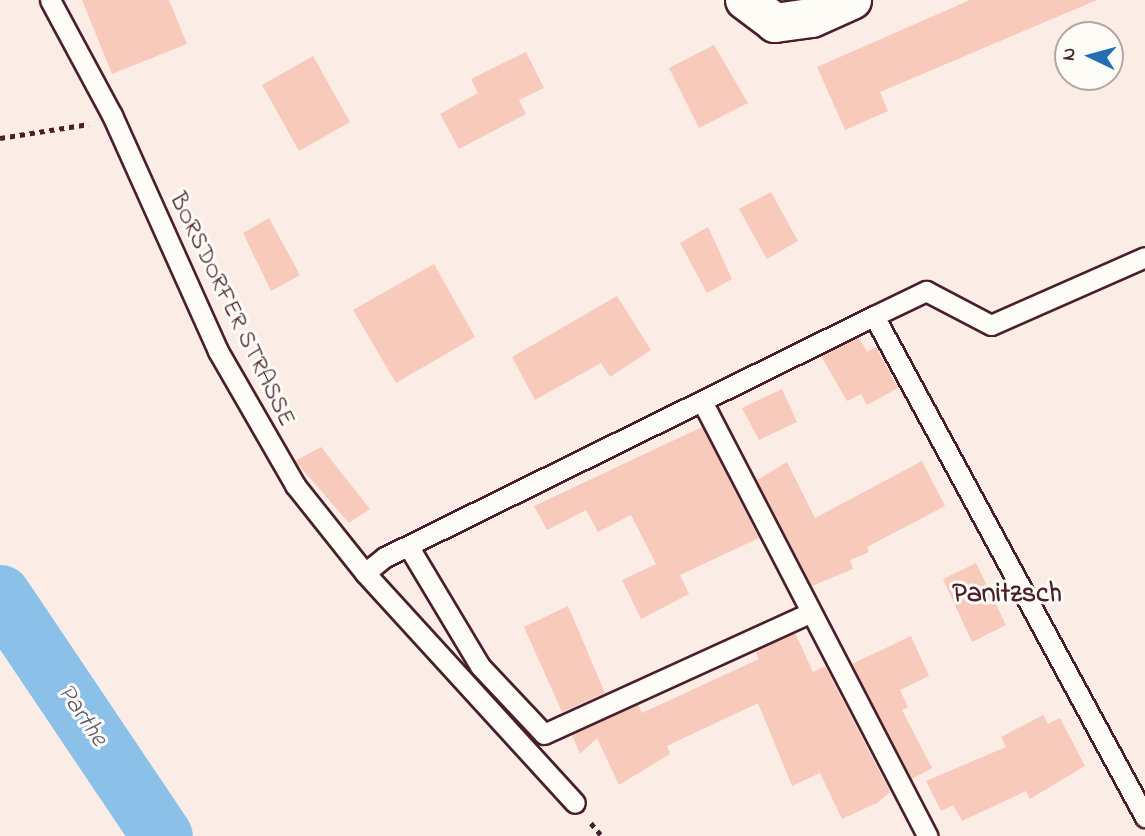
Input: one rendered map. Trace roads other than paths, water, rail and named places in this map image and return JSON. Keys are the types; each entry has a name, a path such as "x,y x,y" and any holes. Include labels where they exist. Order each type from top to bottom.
{"street":[{"path":"745,0 775,23 812,18 854,0"}],"lane":[{"name":"BORSDORFER STRASSE","path":"50,0 112,115 260,429 365,573 575,803"},
{"path":"365,573 385,557 410,549 926,291 991,325 1145,257"},
{"path":"874,316 1145,817"},
{"path":"702,403 927,836"},
{"path":"410,549 480,666 544,734 809,613"}],"waterway":[{"name":"Parthe","path":"0,595 162,836"}],"district":[{"name":"Panitzsch","path":"1007,595"}]}
